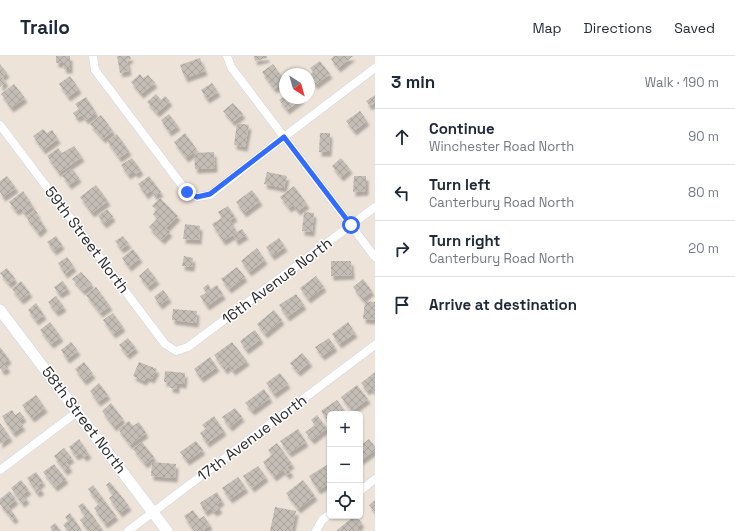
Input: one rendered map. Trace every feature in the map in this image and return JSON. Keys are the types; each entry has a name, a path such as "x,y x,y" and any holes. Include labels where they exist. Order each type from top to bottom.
{"street":[{"path":"93,56 95,70 187,192 197,197 210,194 375,68"},
{"path":"227,56 231,67 375,257"},
{"name":"59th Street North","path":"0,125 165,344 176,351"},
{"name":"16th Avenue North","path":"176,351 188,348 375,207"},
{"name":"58th Street North","path":"1,312 167,531"},
{"name":"17th Avenue North","path":"128,531 375,345"},
{"path":"0,470 77,412"},
{"path":"363,489 375,479"},
{"path":"316,531 322,520 327,516"}],"building":[{"path":"56,56 70,56 70,69 64,69 63,63 56,63"},
{"path":"117,56 130,56 131,59 127,60 129,71 120,73"},
{"path":"254,56 267,56 267,58 255,61"},
{"path":"334,56 353,56 338,68 331,59"},
{"path":"200,58 205,71 185,78 180,65"},
{"path":"320,61 330,74 315,85 315,68 310,68"},
{"path":"0,64 7,73 2,77 6,82 0,87"},
{"path":"273,64 279,72 279,85 274,89 262,72"},
{"path":"140,74 143,78 148,75 155,83 141,94 131,82"},
{"path":"70,76 79,89 68,97 59,84"},
{"path":"212,83 218,92 207,99 201,90"},
{"path":"14,84 25,98 11,108 1,94"},
{"path":"156,94 161,100 165,96 170,101 157,113 147,102"},
{"path":"375,95 375,102 370,106 366,101"},
{"path":"86,97 96,113 86,120 82,115 77,118 73,113 79,109 75,104"},
{"path":"233,103 243,114 233,122 223,111"},
{"path":"282,104 295,104 287,110"},
{"path":"360,111 367,121 354,131 346,121"},
{"path":"169,114 178,126 169,132 161,120"},
{"path":"101,115 113,131 103,139 90,124"},
{"path":"237,123 249,125 245,147 234,145"},
{"path":"43,129 47,133 52,130 58,139 43,150 33,136"},
{"path":"185,133 197,150 186,158 174,142"},
{"path":"320,133 330,133 329,152 319,152"},
{"path":"117,134 129,151 119,158 107,141"},
{"path":"74,146 82,157 59,173 47,156 58,148 62,153"},
{"path":"214,152 215,168 195,169 194,153"},
{"path":"132,158 141,170 136,174 134,171 128,175 121,165"},
{"path":"341,158 350,169 341,177 332,166"},
{"path":"72,168 79,178 69,185 62,175"},
{"path":"267,172 287,176 284,188 264,184"},
{"path":"7,176 16,188 3,197 0,192 0,181"},
{"path":"149,176 161,192 155,196 151,190 146,195 138,184"},
{"path":"354,176 366,176 366,191 353,192"},
{"path":"96,185 108,201 92,213 80,197"},
{"path":"294,186 307,204 298,211 293,205 289,208 280,197"},
{"path":"252,190 260,201 244,213 236,202"},
{"path":"23,191 33,206 24,213 21,208 16,211 9,202"},
{"path":"160,198 178,216 166,228 170,232 162,240 149,227 157,219 153,214 157,210 152,206"},
{"path":"228,206 235,217 230,220 237,232 242,229 246,235 236,241 233,235 223,241 212,224 222,218 218,212"},
{"path":"107,209 113,217 104,224 98,216"},
{"path":"35,210 45,227 38,233 26,217"},
{"path":"304,212 314,213 312,232 302,231"},
{"path":"185,224 200,226 199,240 183,239"},
{"path":"56,236 62,245 54,251 47,242"},
{"path":"123,236 129,244 121,249 115,241"},
{"path":"279,238 285,247 272,256 266,247"},
{"path":"257,248 265,260 249,272 241,261"},
{"path":"133,249 140,258 129,267 122,258"},
{"path":"184,256 193,258 192,267 182,266"},
{"path":"67,257 74,267 65,274 58,263"},
{"path":"331,261 351,261 352,275 331,276"},
{"path":"237,267 245,277 229,289 221,279"},
{"path":"7,268 15,279 9,284 0,273"},
{"path":"148,268 157,280 148,287 139,276"},
{"path":"81,272 92,284 83,291 72,279"},
{"path":"316,276 324,287 308,299 300,288"},
{"path":"363,279 372,291 362,299 353,287"},
{"path":"21,281 30,293 21,300 12,289"},
{"path":"63,281 68,289 59,294 54,287"},
{"path":"208,284 211,289 217,285 223,295 207,306 200,296 206,293 203,288"},
{"path":"96,287 110,306 100,313 86,295"},
{"path":"163,290 169,298 160,305 154,297"},
{"path":"296,294 304,305 287,317 279,305"},
{"path":"56,296 64,307 56,312 48,302"},
{"path":"365,301 375,302 375,320 363,319"},
{"path":"36,303 44,315 36,321 28,310"},
{"path":"173,309 197,311 196,323 172,320"},
{"path":"274,310 282,320 265,334 257,324"},
{"path":"113,313 123,327 113,334 103,320"},
{"path":"50,322 61,337 51,344 40,330"},
{"path":"348,322 355,333 339,344 332,334"},
{"path":"255,330 261,339 246,350 240,341"},
{"path":"128,338 136,348 127,355 119,345"},
{"path":"329,338 335,347 322,356 315,347"},
{"path":"71,342 78,351 67,359 61,350"},
{"path":"232,342 247,361 233,371 229,366 225,370 214,355"},
{"path":"0,347 9,359 4,363 8,368 3,371 0,368"},
{"path":"302,353 310,362 298,372 290,363"},
{"path":"210,357 217,367 201,378 194,369"},
{"path":"84,362 93,374 84,381 75,369"},
{"path":"139,362 157,369 152,379 147,377 144,381 133,376"},
{"path":"165,371 185,373 184,384 177,383 177,389 170,388 171,382 164,382"},
{"path":"375,372 375,393 371,388 367,391 361,383"},
{"path":"280,373 288,384 274,394 266,383"},
{"path":"99,383 108,395 98,402 90,391"},
{"path":"357,385 368,399 352,411 341,397"},
{"path":"264,389 270,398 252,411 245,403"},
{"path":"36,395 45,408 32,418 22,405"},
{"path":"337,400 345,411 327,411 327,420 321,411"},
{"path":"111,403 123,419 114,427 102,411"},
{"path":"235,408 242,417 230,427 222,417"},
{"path":"12,410 15,415 20,412 24,417 19,421 23,426 13,433 2,416"},
{"path":"317,415 327,428 312,440 305,432 315,425 311,420"},
{"path":"214,416 224,431 207,443 200,433 206,429 202,425"},
{"path":"129,421 133,426 139,422 146,433 130,445 118,429"},
{"path":"0,423 10,437 0,444"},
{"path":"298,429 306,442 289,453 280,441"},
{"path":"79,439 89,454 84,457 81,453 76,456 69,447"},
{"path":"369,439 375,447 375,450 363,459 363,447 363,444"},
{"path":"196,441 203,450 187,461 180,452"},
{"path":"142,442 154,457 145,464 133,449"},
{"path":"277,443 292,464 287,467 291,472 287,475 283,470 274,477 263,462 272,455 268,450"},
{"path":"64,448 72,458 66,462 70,467 65,471 54,456"},
{"path":"152,462 176,464 175,478 151,476"},
{"path":"54,464 66,479 55,487 43,472"},
{"path":"327,465 327,485 318,490 309,476"},
{"path":"258,466 266,477 252,488 243,476"},
{"path":"36,472 43,482 38,485 42,490 37,493 27,478"},
{"path":"238,477 246,488 230,499 222,488"},
{"path":"21,480 29,490 23,494 27,499 22,503 11,488"},
{"path":"303,480 315,496 298,509 286,493"},
{"path":"110,482 129,506 120,513 109,498 113,495 106,485"},
{"path":"93,485 116,516 105,524 94,508 99,504 88,489"},
{"path":"10,491 16,500 8,506 16,517 13,520 0,504 0,499"},
{"path":"217,492 222,501 217,504 220,509 214,512 211,508 205,512 200,503"},
{"path":"375,500 375,512 369,505"},
{"path":"83,503 101,527 96,531 89,531 80,520 85,516 78,506"},
{"path":"275,507 296,511 292,531 270,531"},
{"path":"193,510 199,519 204,516 210,525 202,531 194,531 184,516"},
{"path":"70,513 82,531 68,531 63,525 68,521 65,517"},
{"path":"350,519 359,519 362,523 357,528 360,531 336,531"},
{"path":"55,523 61,531 50,531 52,530 50,527"}],"route":[{"path":"187,192 197,197 210,194 284,137 351,225"}]}
